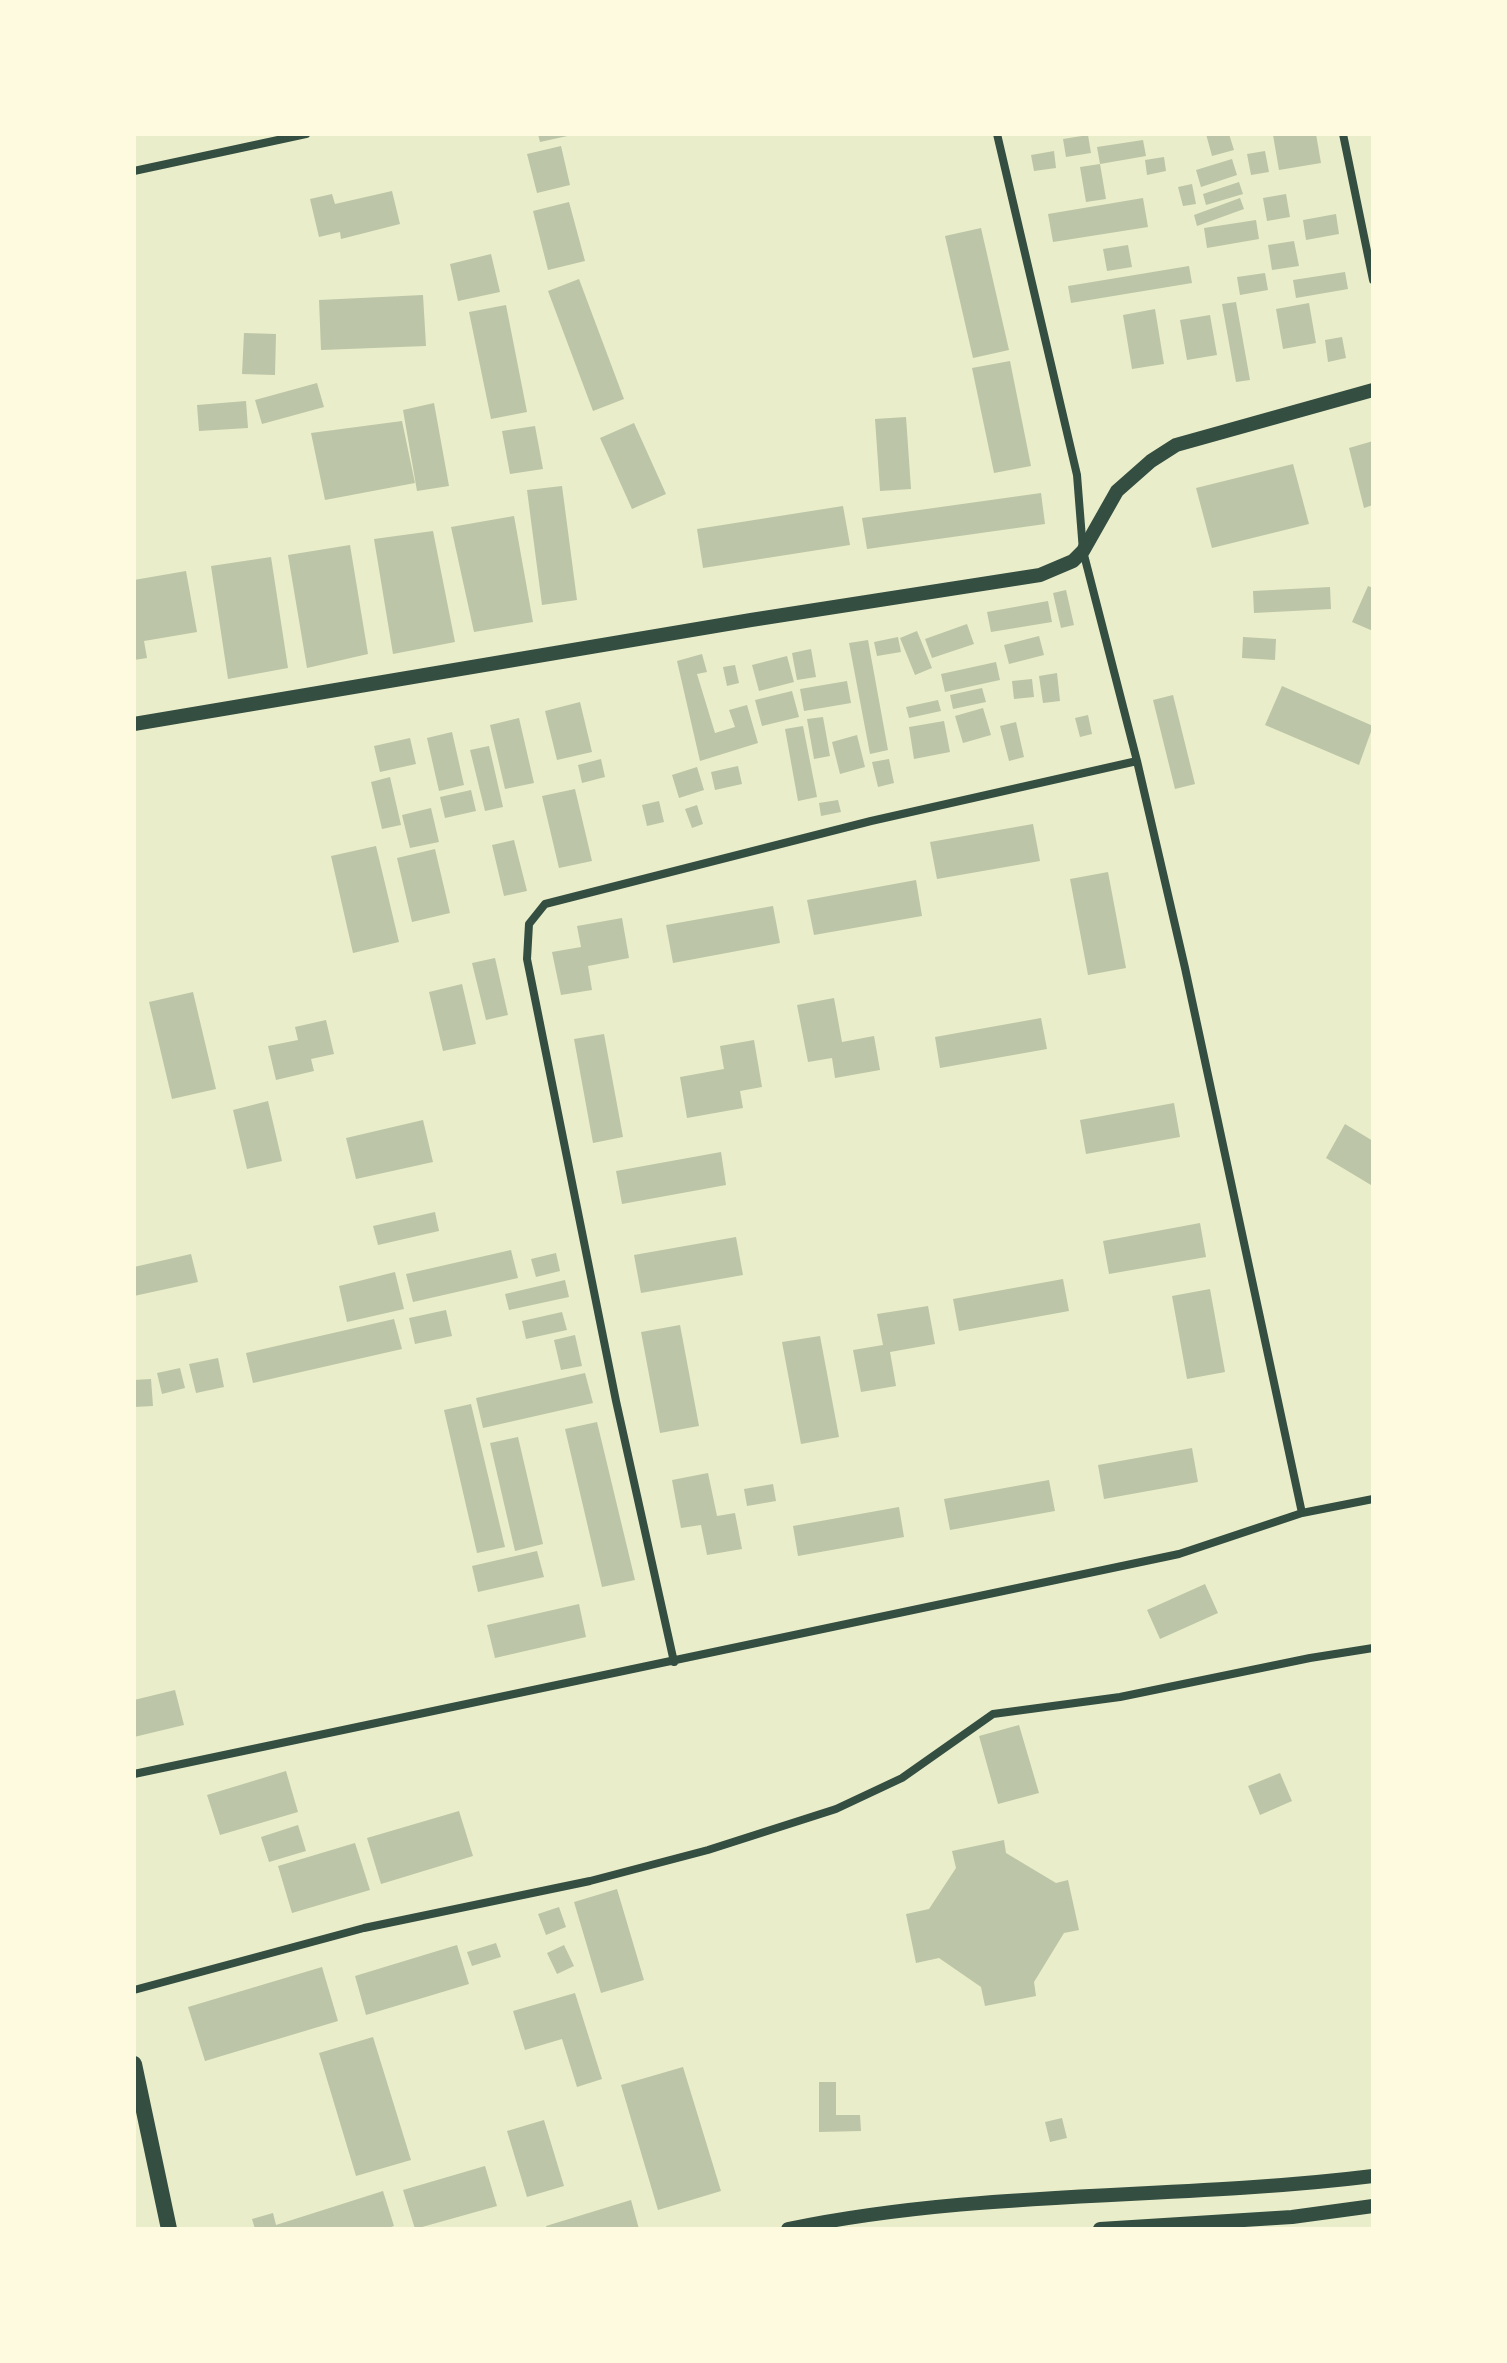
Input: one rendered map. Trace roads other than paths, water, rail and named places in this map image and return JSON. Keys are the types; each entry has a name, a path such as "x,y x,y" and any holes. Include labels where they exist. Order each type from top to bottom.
{"main road":[{"path":"134,2064 169,2229"}],"street":[{"path":"134,171 306,134"},
{"path":"997,134 1077,475 1083,551 1137,761 1185,968 1302,1513"},
{"path":"1343,134 1373,280"},
{"path":"134,724 751,620 1040,575 1073,561 1083,551 1117,491 1151,461 1176,445 1373,390"},
{"path":"674,1662 616,1401 527,959 529,924 545,904 871,821 1137,761"},
{"path":"134,1774 1179,1554 1302,1513 1373,1499"},
{"path":"134,1990 364,1928 590,1881 723,1846 836,1809 902,1778 993,1714 1120,1697 1373,1648"},
{"path":"788,2229 841,2218 1006,2202 1205,2191 1373,2176"},
{"path":"1100,2229 1292,2217 1373,2206"}]}
